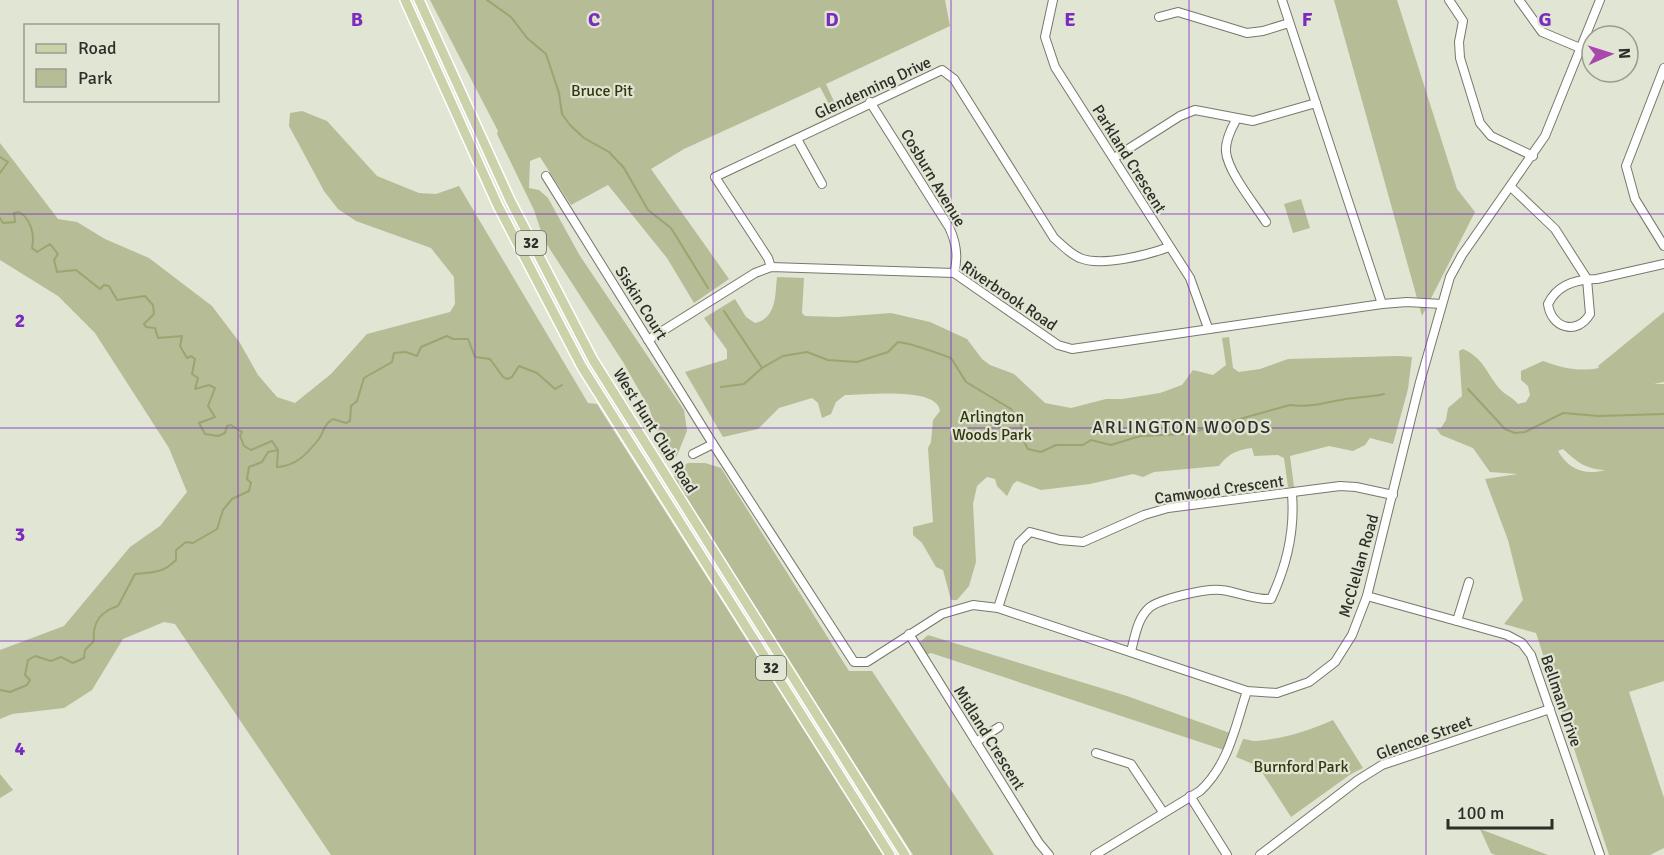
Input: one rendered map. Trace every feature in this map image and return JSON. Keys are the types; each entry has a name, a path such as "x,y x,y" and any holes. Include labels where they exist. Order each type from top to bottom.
{"main road":[{"name":"West Hunt Club Road","path":"405,0 498,206 582,367 890,855"},
{"name":"West Hunt Club Road","path":"419,0 510,201 593,360 905,855"}],"street":[{"name":"Parkland Crescent","path":"1053,0 1045,37 1055,68 1190,278 1209,328"},
{"path":"1282,0 1382,304"},
{"path":"1449,0 1463,21 1459,42 1460,58 1480,123 1491,136 1533,156"},
{"path":"1519,0 1542,32 1580,48"},
{"name":"McClellan Road","path":"1590,24 1600,0"},
{"path":"1159,17 1178,12 1247,33 1289,23"},
{"name":"McClellan Road","path":"854,662 867,662 909,634 957,608 973,605 998,608 1247,691 1277,693 1294,689 1322,674 1335,663 1352,635 1367,596 1442,304 1455,267 1545,136 1580,48"},
{"path":"1664,68 1626,166 1629,187 1664,246"},
{"name":"Glendenning Drive","path":"771,267 768,258 715,177 942,70 954,79 1054,238 1066,249 1079,258 1104,261 1169,248"},
{"name":"Cosburn Avenue","path":"870,102 949,227 955,241 954,273"},
{"path":"1114,158 1180,116 1195,110 1236,120 1252,121 1316,103"},
{"path":"1236,120 1228,136 1226,151 1231,167 1266,222"},
{"path":"797,139 822,184"},
{"name":"Siskin Court","path":"546,176 713,444 854,662"},
{"path":"1511,187 1556,228 1587,279 1590,314 1581,325 1567,328 1560,325 1552,319 1548,304 1553,295 1567,285 1587,279 1597,279 1664,264"},
{"name":"Riverbrook Road","path":"648,340 755,273 771,267 954,273 1058,345 1072,349 1382,304 1407,302 1442,304"},
{"path":"693,454 713,444"},
{"name":"Camwood Crescent","path":"998,608 1019,543 1030,532 1060,540 1083,542 1144,515 1168,508 1292,494 1340,486 1393,495"},
{"path":"1131,651 1140,620 1150,607 1207,589 1224,590 1256,600 1271,599 1292,537 1294,522 1292,494"},
{"path":"1457,621 1469,582"},
{"name":"Bellman Drive","path":"1367,596 1507,635 1522,643 1532,655 1600,855"},
{"name":"Midland Crescent","path":"909,634 1039,843 1049,855"},
{"path":"1095,855 1212,780 1221,767 1247,691"},
{"name":"Glencoe Street","path":"1260,855 1358,780 1382,765 1550,709"},
{"path":"976,742 999,727"},
{"path":"1096,753 1131,764 1163,812"},
{"path":"1190,796 1227,855"}],"green space":[{"name":"Bruce Pit","path":"430,0 945,0 950,26 826,84 837,108 832,110 820,87 684,149 651,169 729,279 694,303 667,258 608,185 571,205 540,157 530,161 529,188 539,190 548,198 580,256 684,410 687,431 676,458 671,457 661,442 649,408 623,362 544,240 534,210 497,134 498,131"},
{"path":"1334,0 1397,0 1457,189 1475,212 1422,316"},
{"path":"302,111 327,121 377,176 419,193 436,194 459,186 588,403 597,404 883,855 331,855 175,624 164,622 123,639 92,690 64,708 12,714 0,719 0,650 64,626 130,547 160,526 187,492 169,448 95,333 58,296 0,260 0,143 58,219 77,222 105,239 149,258 212,306 240,343 258,375 277,397 295,403 331,374 367,334 450,312 455,304 454,277 431,248 356,221 338,209 324,191 289,126 290,113"},
{"path":"1301,199 1310,228 1293,233 1284,204"},
{"name":"Arlington Woods Park","path":"777,277 804,278 802,313 805,316 838,317 891,313 930,322 967,339 982,359 990,365 1014,374 1045,403 1071,408 1106,399 1160,393 1182,385 1193,370 1213,375 1226,365 1222,338 1229,337 1233,368 1239,372 1260,369 1288,359 1412,357 1408,389 1393,444 1370,438 1365,445 1353,451 1329,446 1290,456 1294,487 1288,487 1284,458 1278,455 1254,456 1252,448 1233,453 1219,466 1154,472 1143,477 1133,474 1090,484 1041,490 1017,481 1007,496 997,486 995,479 987,477 977,486 973,504 976,562 969,586 957,600 951,600 943,570 936,567 922,543 913,535 913,527 933,522 928,448 931,442 933,420 940,411 936,403 914,395 883,393 845,395 836,402 831,414 822,418 818,403 812,398 779,408 758,429 723,437 685,372 727,359 727,350 704,318 735,299 746,317 755,323 762,320 774,305"},
{"path":"1664,312 1664,382 1654,384 1664,384 1664,681 1629,692 1664,798 1664,848 1650,855 1609,855 1536,633 1504,624 1523,600 1508,540 1485,479 1518,474 1490,472 1473,448 1441,435 1436,428 1441,428 1446,420 1448,408 1462,396 1459,351 1463,349 1482,363 1503,392 1518,404 1526,402 1530,395 1528,386 1521,380 1521,371 1543,361 1578,369 1599,368 1598,366","holes":["1563,449 1587,467 1605,470 1591,472 1572,467 1558,451"]},
{"path":"688,463 705,463 721,468 849,671 872,671 994,855 913,855 676,483 674,477 677,470"},
{"path":"928,635 1127,696 1230,733 1224,750 931,653 926,655 920,642"},
{"name":"Burnford Park","path":"1333,720 1363,768 1291,817 1258,766 1236,757 1243,739 1256,741 1285,736"},
{"path":"0,774 13,790 0,798"},
{"path":"1480,829 1548,855 1495,855 1491,853"}],"waterway":[{"path":"487,0 511,17 527,38 546,54 559,93 562,114 584,138 609,152 624,168 648,210 671,228 708,288"},
{"path":"0,157 8,162 0,173"},
{"path":"0,218 3,223 15,222 14,213 19,212 23,215 31,228 32,248 37,252 50,244 58,254 54,260 57,272 76,270 100,289 104,285 109,286 117,300 145,296 153,305 154,314 144,324 146,327 155,328 158,338 182,336 180,346 187,358 191,356 195,359 192,374 198,378 195,389 209,385 215,388 208,406 215,417 199,423 205,434 218,436 225,433 227,426 231,425 242,432 240,436 244,446 251,450 272,441 278,450 277,467 295,462 305,454 333,419 346,423 350,421 351,406 357,401 364,378 392,362 394,353 406,352 417,356 421,347 447,336 453,339 468,339 475,357 490,359 507,379 512,377 519,366 537,373 555,389 562,385"},
{"path":"724,311 762,368"},
{"path":"721,387 744,384 762,368 783,356 807,352 828,360 857,362 888,352 898,342 903,343 951,358 966,382 1011,409 1021,424 1023,440 1028,449 1041,452 1056,445 1083,445 1091,440 1111,445 1140,436 1186,434 1290,405 1312,405 1384,394"},
{"path":"1468,389 1505,429 1515,433 1525,432 1563,413 1599,416 1664,414"},
{"path":"0,690 10,692 27,685 30,680 25,675 28,660 35,656 51,661 61,657 73,663 84,658 85,650 94,641 96,623 107,611 118,606 135,574 157,572 166,568 176,560 176,550 186,542 193,543 217,529 223,510 232,499 249,491 251,483 247,479 249,467 262,462 268,452 278,450"}],"district":[{"name":"ARLINGTON WOODS","path":"1182,427"}]}
